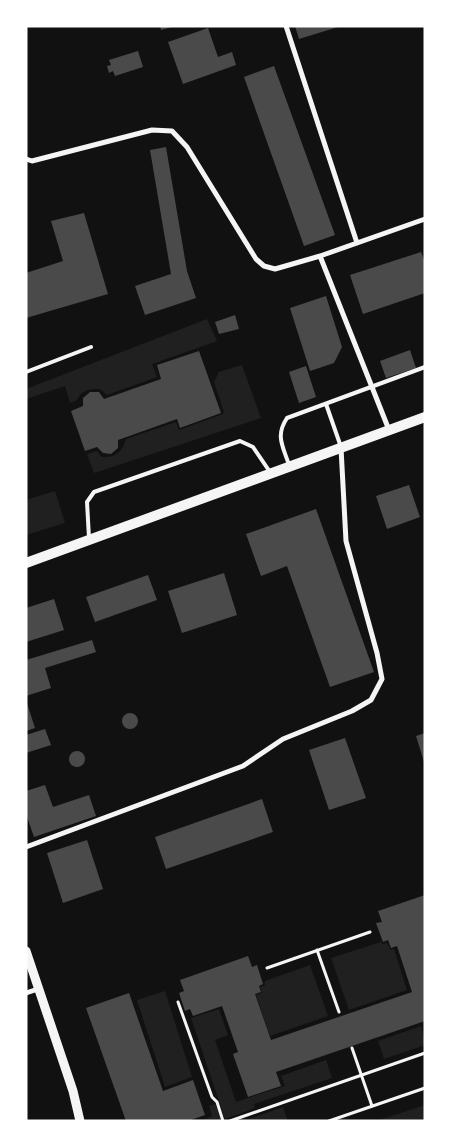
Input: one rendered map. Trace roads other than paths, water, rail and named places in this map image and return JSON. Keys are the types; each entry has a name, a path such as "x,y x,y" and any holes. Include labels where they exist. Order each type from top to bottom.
{"main road":[{"path":"26,563 425,416"}],"street":[{"path":"286,26 357,243"},
{"path":"26,159 32,161 152,130 172,131 187,147 256,258 264,266 275,269 320,256 425,219"},
{"path":"320,256 389,430"},
{"path":"26,847 243,766 283,739 352,712 371,700 382,679 377,653 346,541 341,448"},
{"path":"26,951 73,1091 80,1121"},
{"path":"26,993 38,989"}],"lane":[{"path":"26,372 91,347"},
{"path":"289,467 280,436 281,427 287,418 425,367"},
{"path":"326,404 341,448"},
{"path":"89,540 87,502 94,492 240,441 253,447 271,473"}]}
